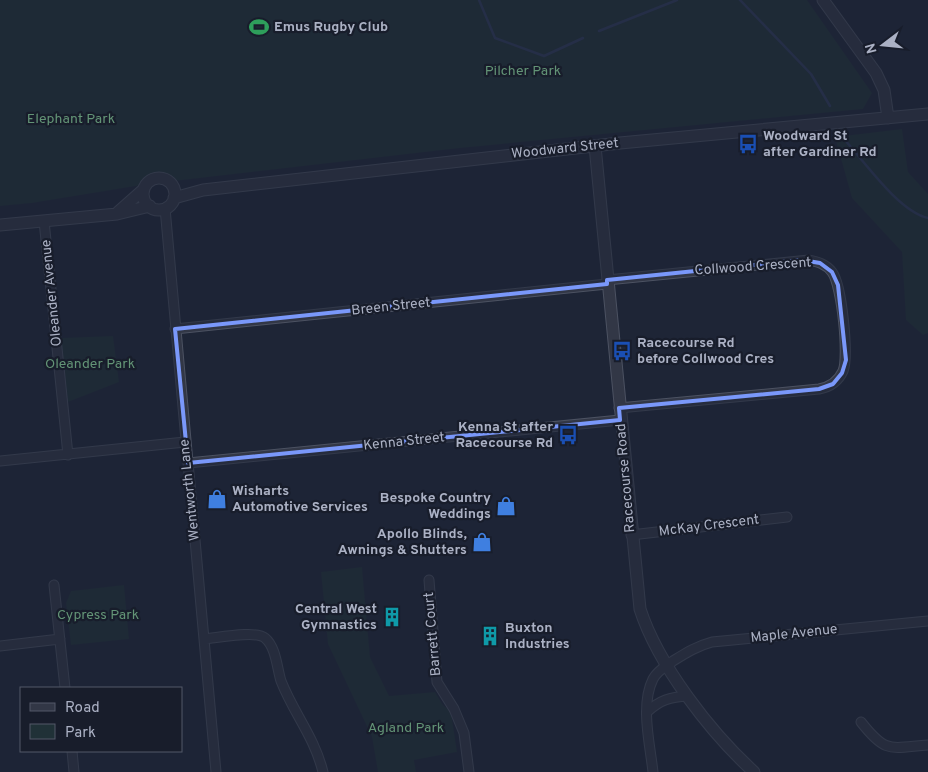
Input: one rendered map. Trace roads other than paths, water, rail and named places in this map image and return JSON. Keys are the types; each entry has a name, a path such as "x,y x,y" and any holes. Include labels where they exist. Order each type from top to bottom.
{"street":[{"path":"823,0 876,73 884,90 888,118"},
{"name":"Woodward Street","path":"174,198 203,190 595,146 928,114"},
{"name":"Racecourse Road","path":"595,146 631,535 640,609 652,643 666,666 739,758 754,772"},
{"path":"116,214 144,189 148,182 156,178 164,179 171,184 174,198 165,208 158,210 150,206 144,198 144,189"},
{"name":"Woodward Street","path":"171,184 203,190"},
{"path":"0,226 116,214 150,206"},
{"name":"Wentworth Lane","path":"165,208 216,772"},
{"name":"Oleander Avenue","path":"44,221 68,455"},
{"name":"Collwood Crescent","path":"607,282 809,260 820,263 832,272 838,285 841,313 845,364 840,377 829,386 819,389 619,408"},
{"name":"Breen Street","path":"175,329 607,282"},
{"name":"Kenna Street","path":"188,463 620,420"},
{"path":"0,461 185,442"},
{"name":"McKay Crescent","path":"631,535 787,517"},
{"name":"Barrett Court","path":"429,580 437,682 454,709 464,733 469,772"},
{"path":"54,586 65,687"},
{"name":"Maple Avenue","path":"652,772 648,694 653,678 666,666 697,646 712,642 928,621"},
{"path":"204,639 255,634 265,638 272,646 285,690 317,748 323,772"},
{"path":"0,646 60,639"},
{"path":"648,712 658,703 670,697 688,696"},
{"path":"861,722 877,742 887,747 928,745"},
{"path":"72,752 74,772"}],"waterway":[{"path":"479,0 495,38 544,56 583,38"},
{"path":"599,31 677,0"},
{"path":"740,0 811,74 830,106"},
{"path":"844,139 894,196 917,214 928,218"}],"place":[{"name":"Emus Rugby Club","path":"259,27"},
{"name":"Woodward St after Gardiner Rd","path":"748,144"},
{"name":"Racecourse Rd before Collwood Cres","path":"622,351"},
{"name":"Kenna St after Racecourse Rd","path":"568,435"},
{"name":"Wisharts Automotive Services","path":"217,499"},
{"name":"Bespoke Country Weddings","path":"506,506"},
{"name":"Apollo Blinds, Awnings & Shutters","path":"482,542"},
{"name":"Central West Gymnastics","path":"392,617"},
{"name":"Buxton Industries","path":"490,636"}],"park label":[{"name":"Pilcher Park","path":"523,71"},
{"name":"Elephant Park","path":"71,119"},
{"name":"Oleander Park","path":"90,364"},
{"name":"Cypress Park","path":"98,615"},
{"name":"Agland Park","path":"406,728"}]}
